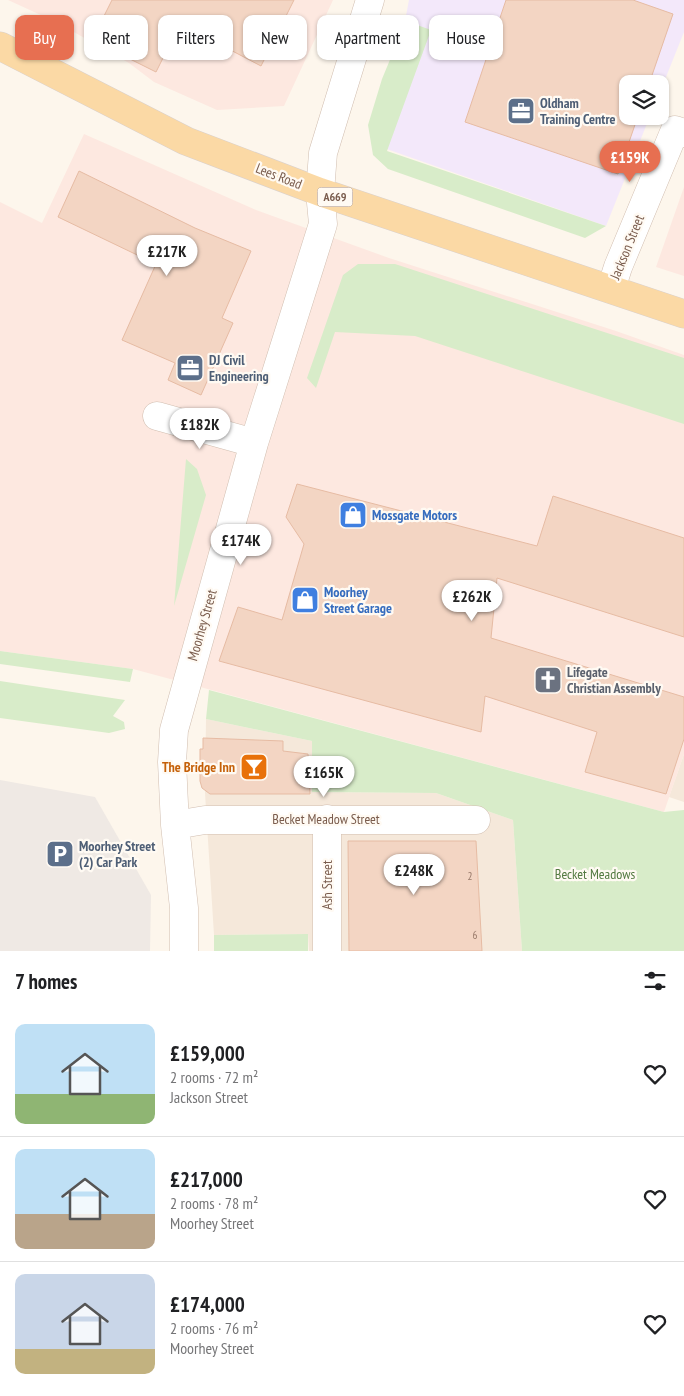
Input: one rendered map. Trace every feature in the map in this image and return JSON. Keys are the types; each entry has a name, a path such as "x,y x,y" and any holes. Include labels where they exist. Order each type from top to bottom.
{"main road":[{"name":"Lees Road","path":"0,46 186,141 320,192 684,314"}],"street":[{"name":"Moorhey Street","path":"184,951 184,908 175,824 172,762 174,730 254,444 323,224 320,192 323,153 370,0"},
{"name":"Jackson Street","path":"610,289 676,130 684,133"},
{"path":"157,416 254,444"},
{"name":"Ash Street","path":"327,819 327,951"},
{"name":"Becket Meadow Street","path":"175,824 205,820 476,820"}],"shaded area":[{"path":"8,0 333,0 326,15 317,15 317,35 307,56 307,15 243,15 243,60 305,60 284,106 217,110 154,82 124,60 148,60 148,15 84,15 84,38 74,32 74,15 41,15"},
{"path":"409,0 684,0 684,32 667,75 619,75 619,125 646,125 606,226 381,147 398,60 419,60 419,15 406,15"},
{"path":"84,134 256,210 389,258 616,331 684,355 684,754 664,812 133,669 0,651 0,202 42,223"},
{"path":"684,187 684,276 656,267"},
{"path":"206,719 312,741 312,792 436,793 513,820 522,951 309,951 308,934 214,935 205,793"},
{"path":"684,754 684,802 669,797"},
{"name":"Moorhey Street (2) Car Park","path":"0,780 95,797 151,895 150,951 0,951"}],"green space":[{"path":"419,26 429,29 429,36 387,151 606,226 585,238 388,169 373,155 368,125 390,60 419,60"},
{"path":"358,264 395,264 684,358 684,424 415,336 335,332 316,388 307,378 343,275"},
{"path":"186,459 197,469 206,495 174,606"},
{"path":"0,651 133,669 130,682 0,664"},
{"path":"0,681 125,700 113,716 124,722 125,729 109,733 0,718"},
{"name":"Becket Meadows","path":"209,690 664,812 684,810 684,951 522,951 513,820 436,793 312,792 312,741 206,719"},
{"path":"308,934 308,951 214,951 214,935"}],"building":[{"path":"112,0 294,0 286,15 243,15 243,57 233,51 233,15 158,15 158,60 162,60 156,72 132,60 148,60 148,15 104,15"},
{"path":"506,0 633,0 673,14 652,75 619,75 619,125 635,125 618,174 465,122 486,60 503,60 503,15 501,15"},
{"path":"250,60 264,60 261,66"},
{"path":"79,171 195,228 251,251 222,318 233,323 201,395 168,380 175,363 122,340 156,264 58,217"},
{"path":"297,484 537,546 553,496 684,538 684,637 497,578 491,638 684,697 684,739 666,794 585,772 597,732 485,696 481,732 219,661 238,607 282,620 304,544 286,517"},
{"name":"The Bridge Inn","path":"203,738 283,741 283,751 308,754 310,794 210,794 202,788 200,781 200,749 203,749"},
{"path":"348,841 476,841 482,951 349,951"}],"place":[{"name":"Oldham Training Centre","path":"521,111"},
{"name":"DJ Civil Engineering","path":"190,368"},
{"name":"Mossgate Motors","path":"353,515"},
{"name":"Moorhey Street Garage","path":"305,600"},
{"name":"Lifegate Christian Assembly","path":"548,680"},
{"name":"The Bridge Inn","path":"254,767"},
{"name":"Moorhey Street (2) Car Park","path":"60,854"}]}
